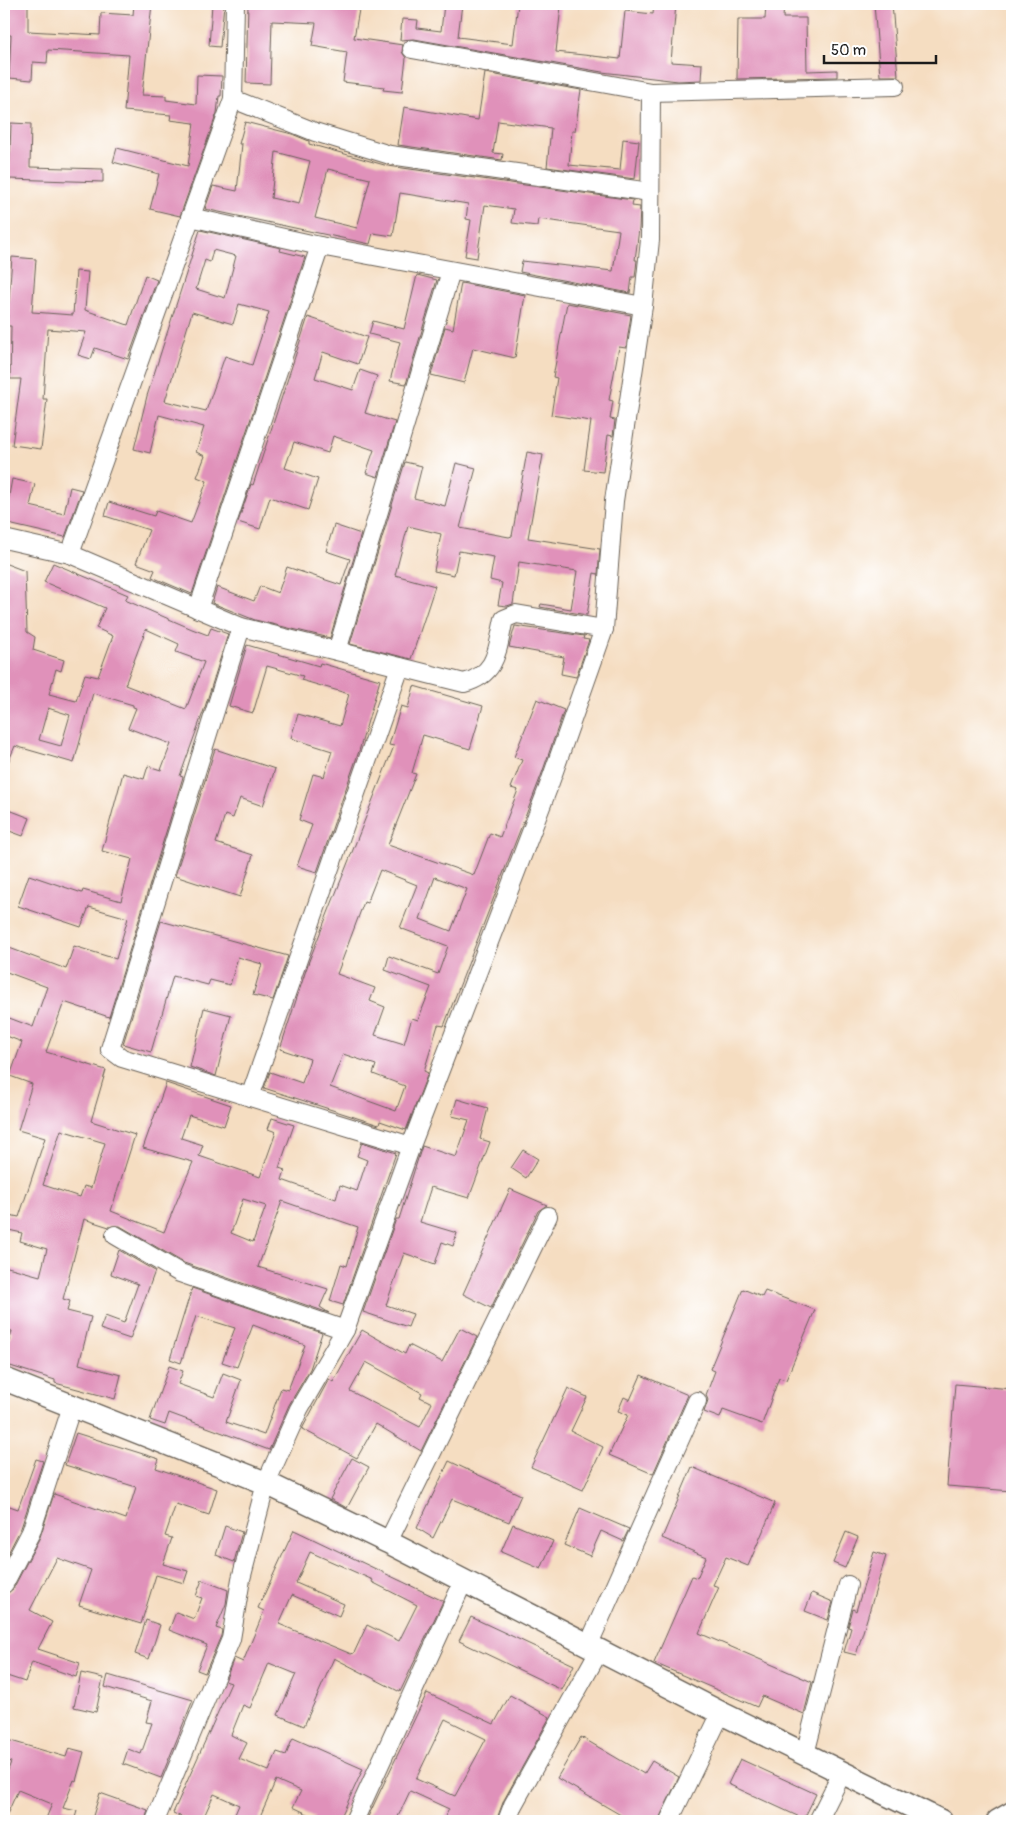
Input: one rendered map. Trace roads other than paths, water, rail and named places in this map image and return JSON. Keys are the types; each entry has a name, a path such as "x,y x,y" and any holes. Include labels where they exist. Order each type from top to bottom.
{"main road":[{"path":"4,1379 266,1483 388,1542 842,1774 941,1821"},
{"path":"998,1821 1012,1813"}],"street":[{"path":"70,554 233,99 235,4"},
{"path":"412,49 651,92 895,86"},
{"path":"155,1821 231,1639 241,1579 266,1483 299,1409 345,1330 411,1146 548,788 604,629 614,501 643,306 650,240 651,92"},
{"path":"233,99 315,132 390,155 650,192"},
{"path":"190,217 320,246 451,272 643,306"},
{"path":"198,609 320,246"},
{"path":"337,652 451,272"},
{"path":"4,539 70,554 241,627 464,683 477,680 492,667 504,619 516,614 604,629"},
{"path":"241,627 110,1049 122,1058 411,1146"},
{"path":"250,1097 400,667"},
{"path":"388,1542 548,1216"},
{"path":"115,1235 180,1273 345,1330"},
{"path":"507,1821 513,1805 594,1648 697,1401"},
{"path":"4,1584 32,1532 72,1406"},
{"path":"354,1821 463,1582"},
{"path":"805,1754 848,1585"},
{"path":"669,1821 721,1713"},
{"path":"818,1821 842,1774"}]}
